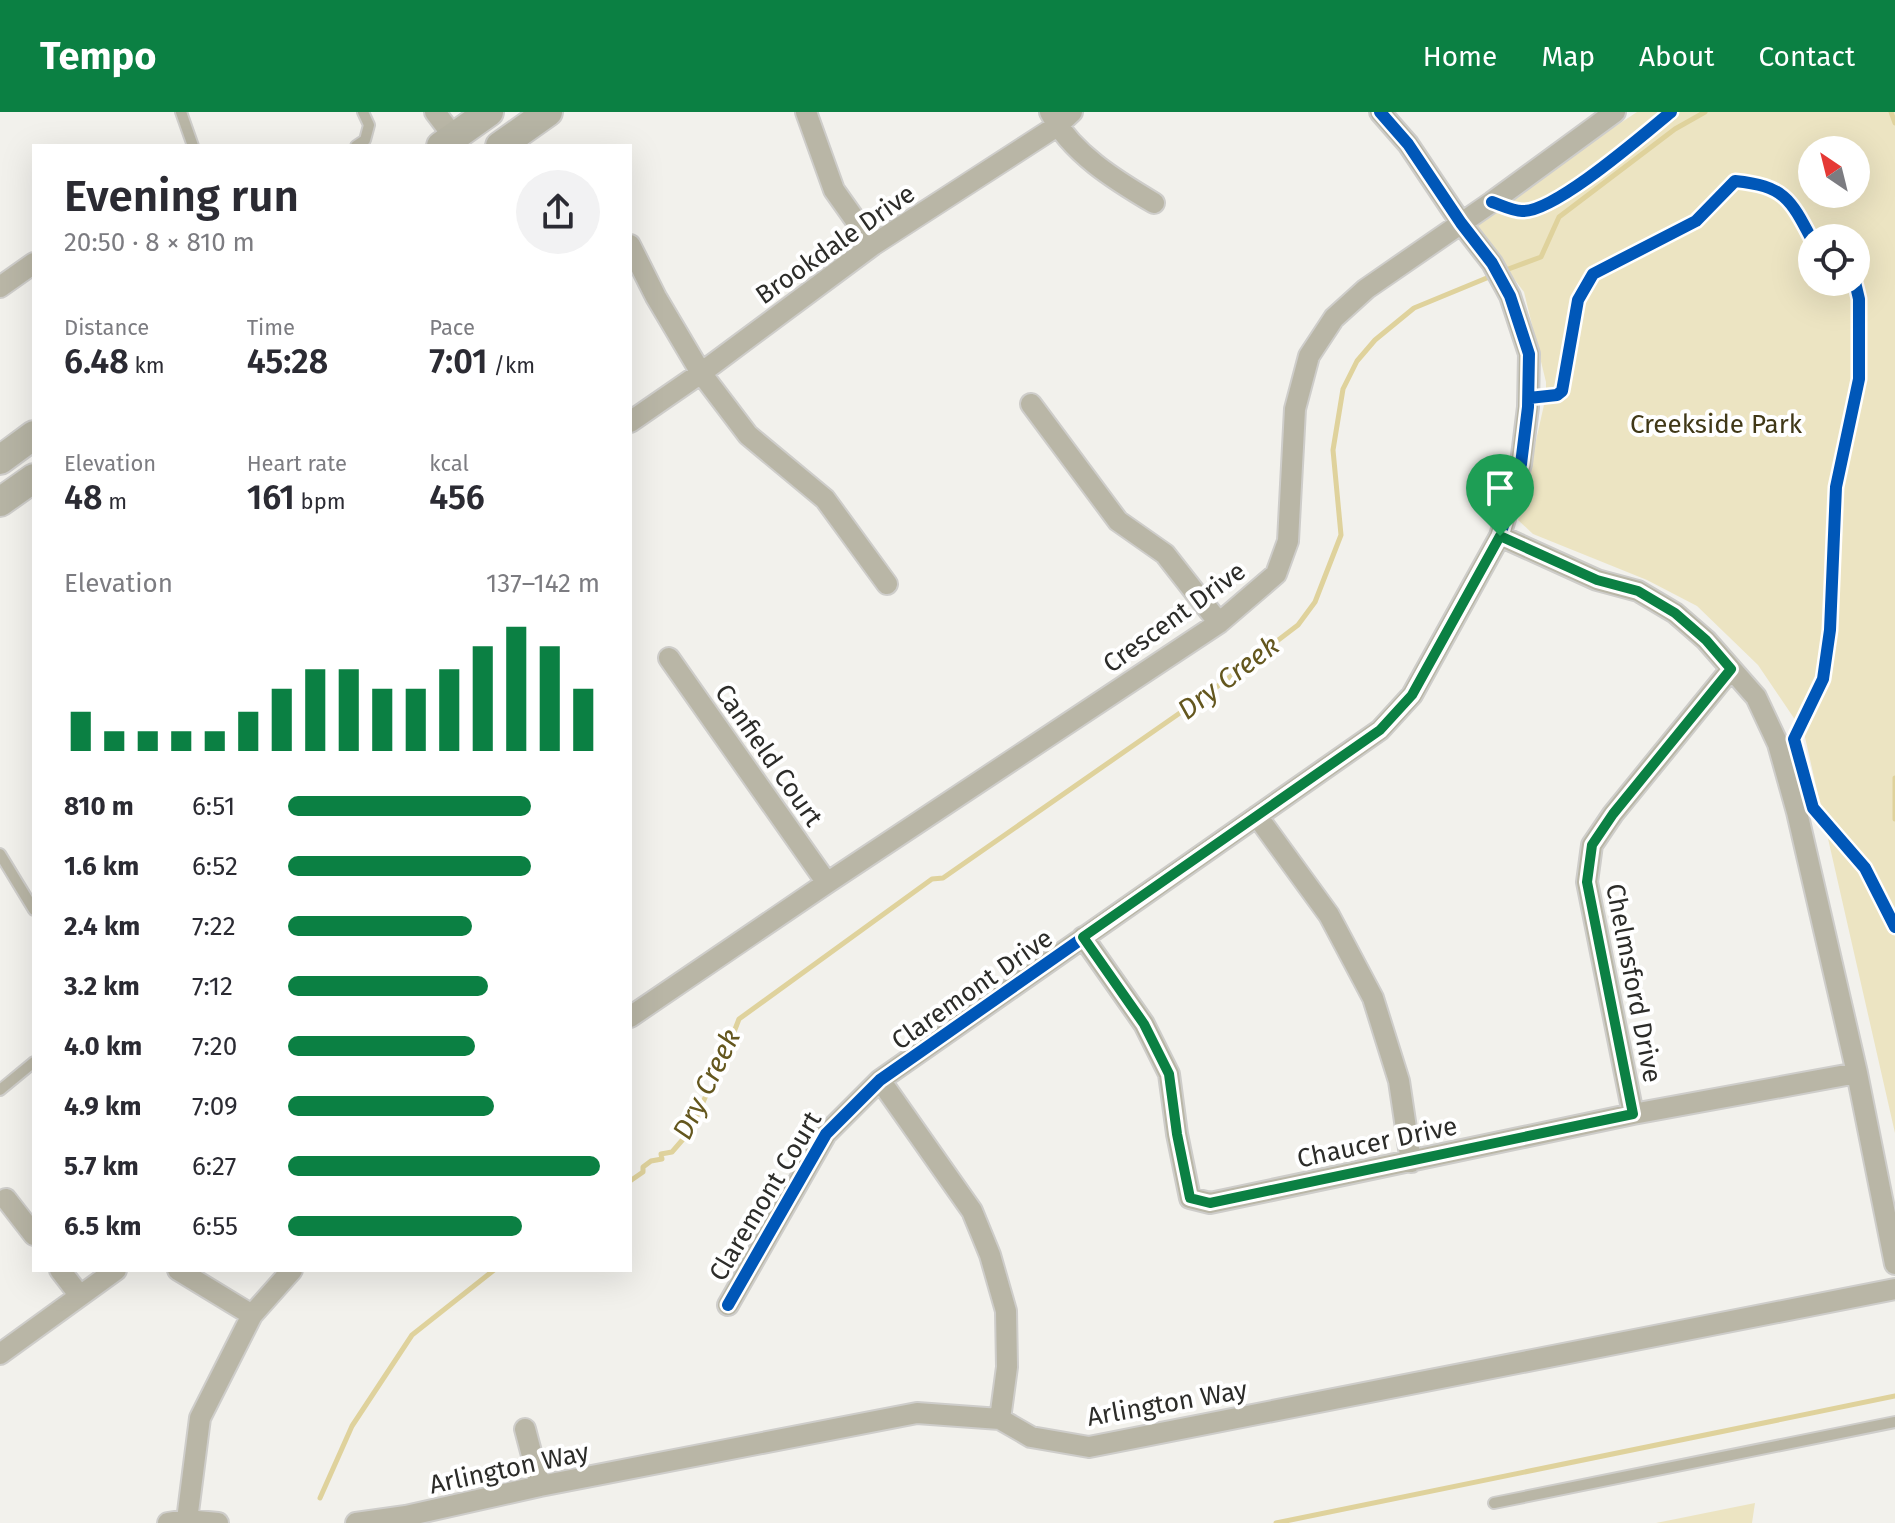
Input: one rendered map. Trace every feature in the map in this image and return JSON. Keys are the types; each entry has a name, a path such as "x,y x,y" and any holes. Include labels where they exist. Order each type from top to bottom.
{"main road":[{"path":"447,142 489,112"},
{"path":"503,144 548,112"},
{"path":"0,460 32,436"},
{"path":"0,502 32,479"}],"street":[{"path":"435,112 447,142"},
{"path":"806,112 834,190 873,245"},
{"name":"Claremont Drive","path":"1000,1419 1007,1367 1006,1311 990,1255 972,1211 880,1080 1380,730 1412,695 1500,536 1521,464 1528,407 1529,354 1510,296 1492,263 1408,144 1380,112"},
{"name":"Crescent Drive","path":"632,1016 1219,623 1276,574 1288,541 1295,409 1309,356 1334,318 1366,289 1615,112"},
{"path":"1060,117 1110,177 1154,203"},
{"name":"Brookdale Drive","path":"632,421 873,245 1060,117"},
{"path":"632,249 701,373 748,435 825,499 887,584"},
{"path":"0,287 32,264"},
{"path":"1031,404 1118,521 1165,554 1219,623"},
{"path":"1500,536 1597,580 1638,591 1675,613 1706,640 1756,697 1778,744 1797,812 1857,1073 1895,1264"},
{"name":"Canfield Court","path":"669,658 827,883"},
{"name":"Chelmsford Drive","path":"1633,1114 1587,882 1592,845 1613,814 1731,669"},
{"path":"1257,816 1329,915 1373,998 1399,1081 1411,1162"},
{"name":"Chaucer Drive","path":"1083,937 1144,1024 1169,1074 1190,1198 1210,1203 1633,1114 1857,1073"},
{"name":"Claremont Court","path":"728,1305 826,1134 880,1080"},
{"path":"6,1199 32,1232"},
{"path":"62,1272 80,1296"},
{"path":"0,1354 113,1272"},
{"path":"181,1272 252,1315"},
{"path":"218,1523 177,1521 200,1418 252,1315 290,1272"},
{"name":"Arlington Way","path":"356,1523 406,1516 540,1486 917,1413 1000,1419 1031,1437 1089,1447 1895,1289"},
{"path":"525,1429 540,1486"}],"lane":[{"path":"181,112 192,144"},
{"path":"359,144 365,140 369,125 363,112"},
{"path":"0,854 32,907"},
{"path":"0,1090 32,1064"},
{"path":"1494,1503 1895,1422"}],"green space":[{"name":"Creekside Park","path":"1637,112 1895,112 1895,1133 1804,733 1758,665 1697,606 1647,580 1533,534 1518,520 1546,396 1546,382 1524,292 1471,222"},
{"path":"1755,1503 1752,1523 1656,1523"}],"waterway":[{"name":"Dry Creek","path":"1503,271 1541,257 1559,217 1675,129 1705,112"},
{"path":"1891,112 1895,123"},
{"name":"Dry Creek","path":"632,1180 651,1161 662,1159 661,1154 672,1152 691,1130 707,1093 712,1089 739,1019 932,879 943,878 1210,692 1298,625 1315,602 1341,535 1333,450 1343,389 1357,361 1375,340 1414,308 1494,275"},
{"path":"1895,778 1895,819"},
{"name":"Dry Creek","path":"320,1498 352,1426 412,1335 491,1272"},
{"path":"1276,1523 1895,1396"}],"cycle path":[{"path":"728,1305 826,1134 880,1080 1380,730 1412,695 1500,536 1521,464 1528,407 1529,354 1510,296 1492,263 1408,144 1380,112"},
{"path":"1492,202 1522,211 1555,199 1620,154 1671,112"},
{"path":"1529,398 1557,395 1562,391 1578,300 1593,274 1696,221 1735,181 1765,186 1775,191 1791,204 1803,224"},
{"path":"1858,296 1859,379 1836,487 1830,630 1823,679 1794,739 1813,808 1865,868 1895,927"}],"route":[{"path":"1500,536 1597,580 1638,591 1675,613 1706,640 1731,669 1613,814 1592,845 1587,882 1633,1114 1210,1203 1190,1198 1169,1074 1144,1024 1083,937 1380,730 1412,695 1435,658 1500,536"}]}
